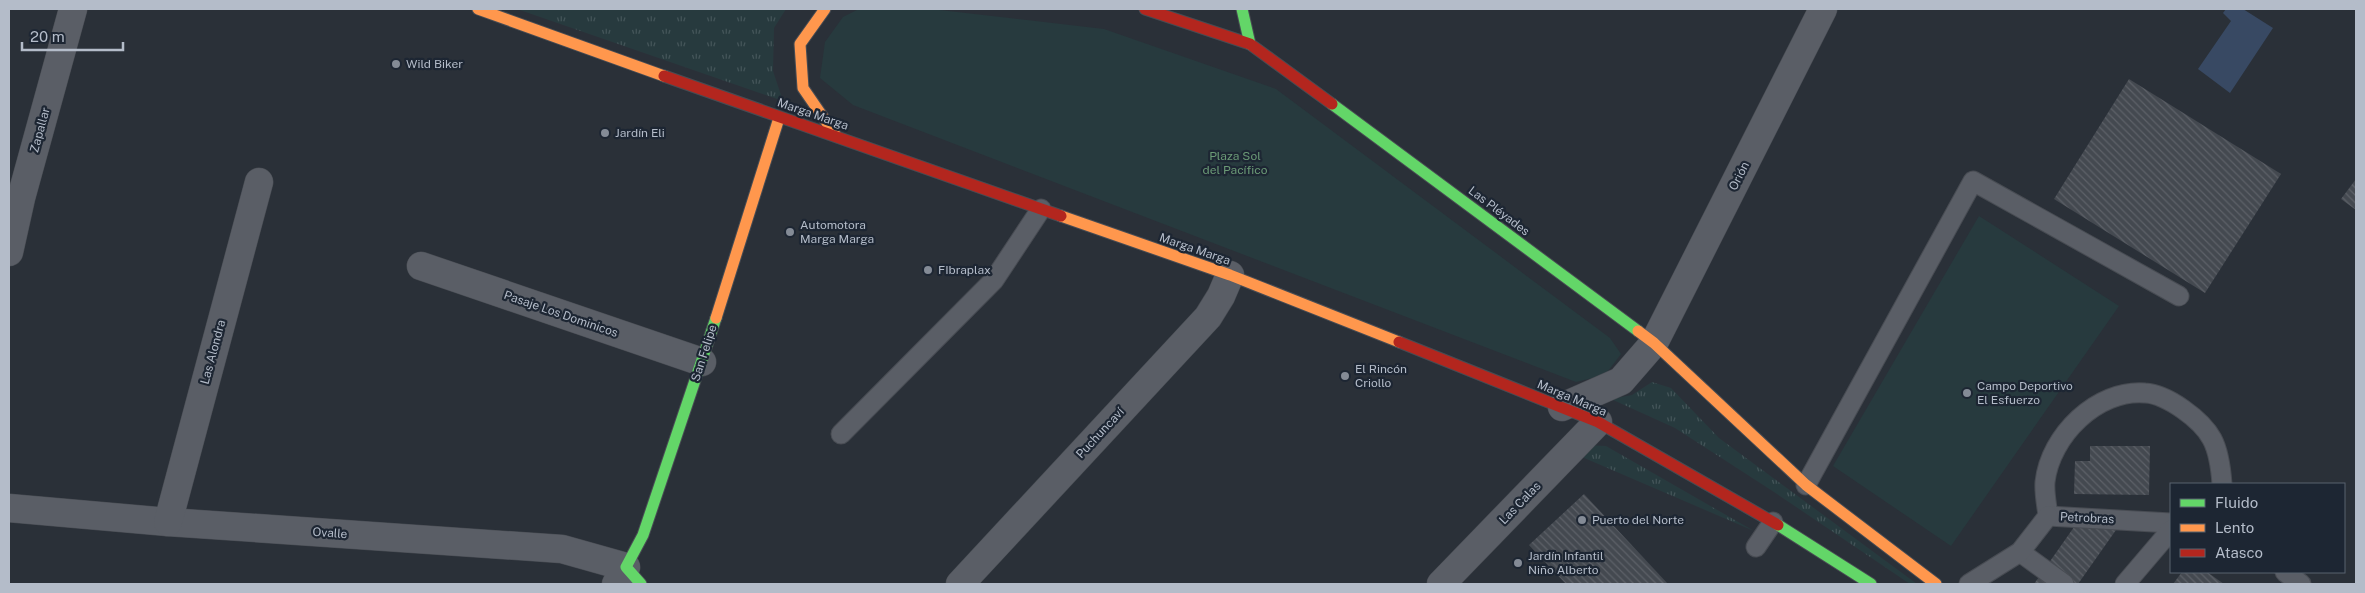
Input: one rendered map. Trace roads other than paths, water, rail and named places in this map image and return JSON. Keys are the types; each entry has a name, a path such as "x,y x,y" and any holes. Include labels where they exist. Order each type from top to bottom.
{"main road":[{"name":"Marga Marga","path":"478,9 779,118 836,136 1230,275 1562,407 1598,422 1773,522 1871,584"},
{"path":"824,9 800,44 803,88 836,136"},
{"name":"Las Pléyades","path":"1144,9 1250,44 1298,78 1654,343 1806,485"},
{"path":"1242,9 1250,44"},
{"name":"San Felipe","path":"628,578 702,362 779,118"},
{"path":"1806,485 1936,584"}],"street":[{"name":"Zapallar","path":"9,252 21,198 73,9"},
{"name":"Orión","path":"1562,407 1621,381 1654,343 1823,9"},
{"name":"Las Alondra","path":"168,522 259,182"},
{"name":"Pasaje Los Dominicos","path":"421,266 702,362"},
{"name":"Puchuncaví","path":"960,584 1208,317 1230,275"},
{"name":"Las Calas","path":"1441,584 1598,422"},
{"name":"Ovalle","path":"9,508 168,522 562,549 628,578"}],"lane":[{"path":"1806,485 1973,181 2179,296"},
{"path":"841,434 994,280 1041,209"},
{"path":"2048,516 2045,482 2056,446 2072,424 2096,404 2120,396 2145,392 2164,398 2190,414 2212,440 2221,467 2222,483"},
{"name":"Petrobras","path":"1969,584 2020,552 2048,516 2170,523"},
{"path":"1756,547 1773,522"},
{"path":"2125,584 2170,531"},
{"path":"2020,552 2064,584"},
{"path":"2286,573 2301,584"}],"water":[{"path":"2226,9 2243,9 2273,28 2230,93 2198,69 2231,21 2223,13"}],"place":[{"name":"Wild Biker","path":"396,64"},
{"name":"Jardín Eli","path":"605,133"},
{"name":"Automotora Marga Marga","path":"790,232"},
{"name":"FIbraplax","path":"928,270"},
{"name":"El Rincón Criollo","path":"1345,376"},
{"name":"Campo Deportivo El Esfuerzo","path":"1967,393"},
{"name":"Puerto del Norte","path":"1582,520"},
{"name":"Jardín Infantil Niño Alberto","path":"1518,563"}],"park label":[{"name":"Plaza Sol del Pacífico","path":"1235,163"}]}
